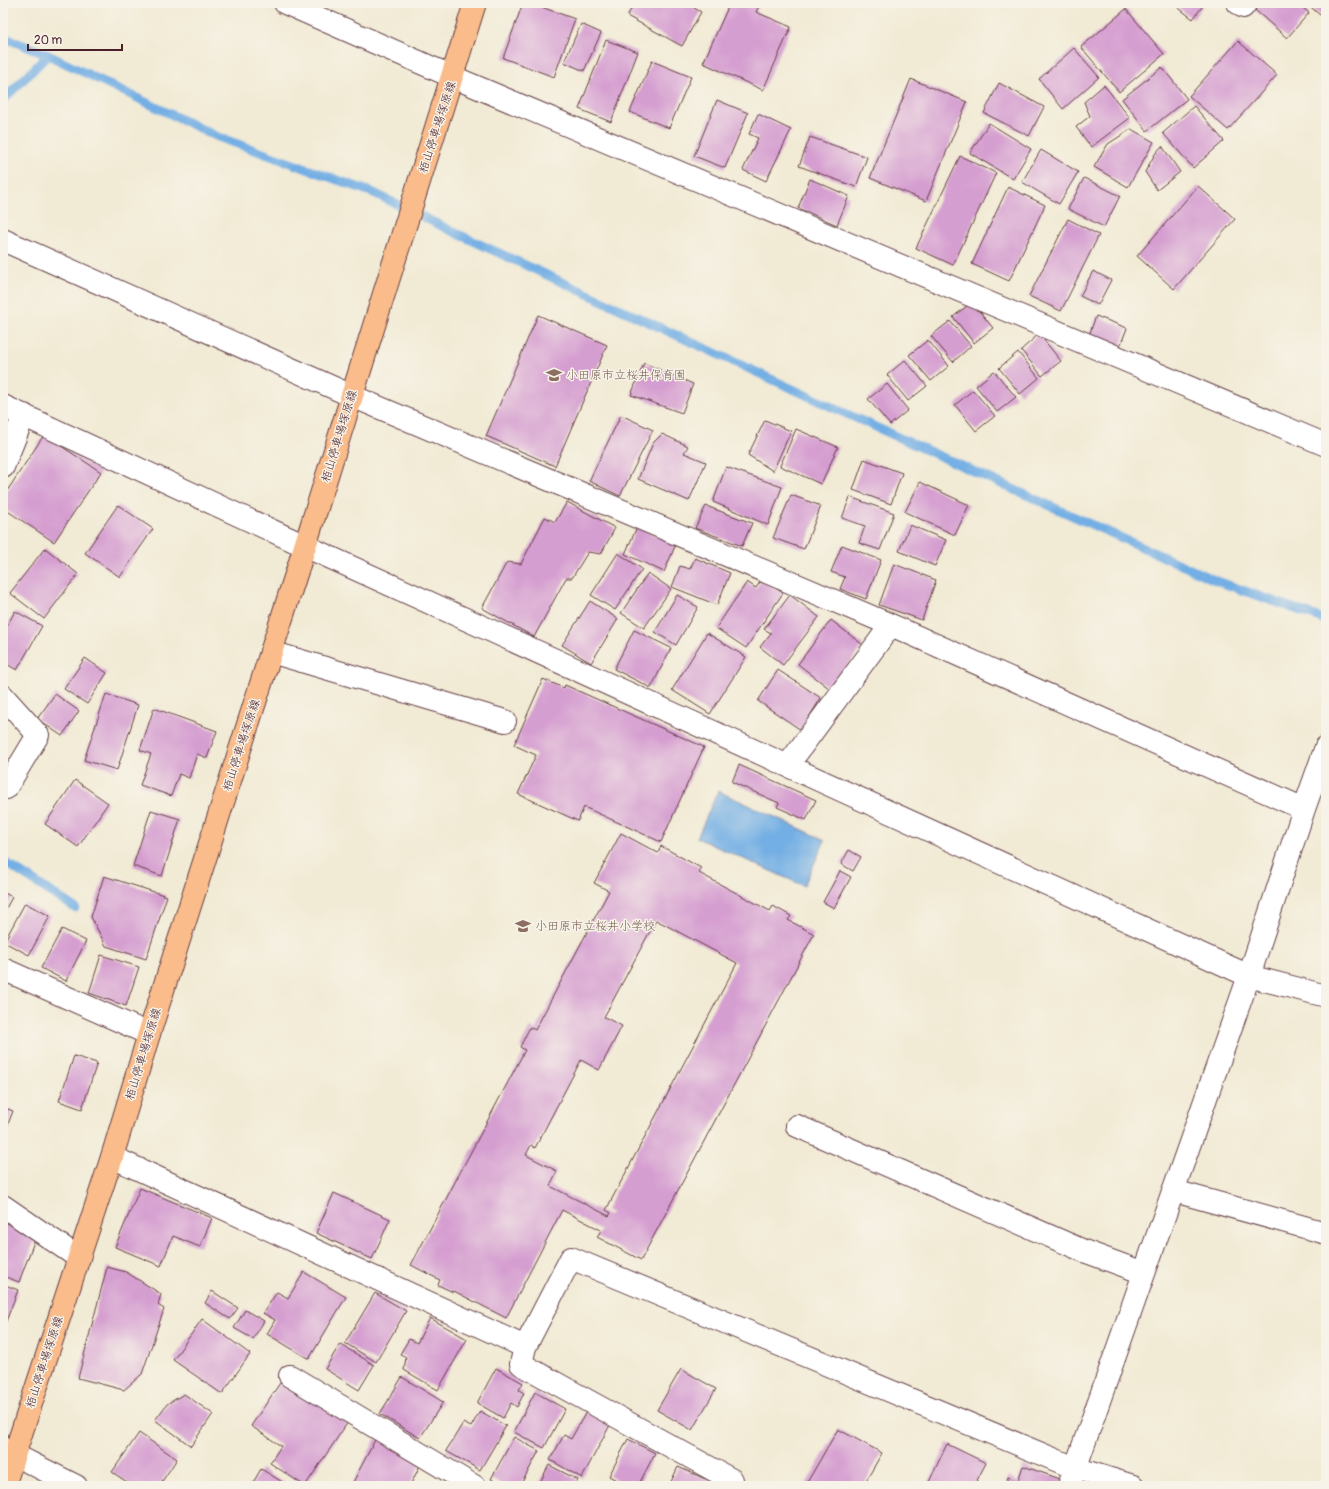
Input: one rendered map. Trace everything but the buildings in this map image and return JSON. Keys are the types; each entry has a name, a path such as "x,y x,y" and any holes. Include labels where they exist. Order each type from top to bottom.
{"main road":[{"name":"栢山停車場塚原線","path":"4,1486 8,1451 79,1258 112,1157 149,1034 305,546 475,3"}],"street":[{"path":"285,3 452,77 1326,444"},
{"path":"1238,3 1243,7 1246,3"},
{"path":"3,240 352,396 891,625 1304,809"},
{"path":"3,406 305,546 1249,976 1326,996"},
{"path":"3,467 24,415"},
{"path":"788,765 891,625"},
{"path":"271,652 505,721"},
{"path":"3,696 38,735 6,788"},
{"path":"1072,1477 1249,976 1326,747"},
{"path":"3,969 149,1034"},
{"path":"797,1126 1084,1252 1144,1273"},
{"path":"112,1157 525,1347"},
{"path":"1174,1191 1326,1233"},
{"path":"3,1206 79,1258"},
{"path":"732,1480 521,1364 525,1347 571,1258 1072,1477 1133,1486"},
{"path":"290,1376 474,1486"},
{"path":"8,1451 76,1486"}],"water":[{"path":"718,791 825,840 804,886 697,838"}],"waterway":[{"path":"3,37 48,55 218,137 374,193 458,234 849,415 1217,581 1326,620"},
{"path":"3,100 48,55"},
{"path":"3,861 75,908"}],"place":[{"name":"小田原市立桜井保育園","path":"554,375"},
{"name":"小田原市立桜井小学校","path":"523,926"}]}
